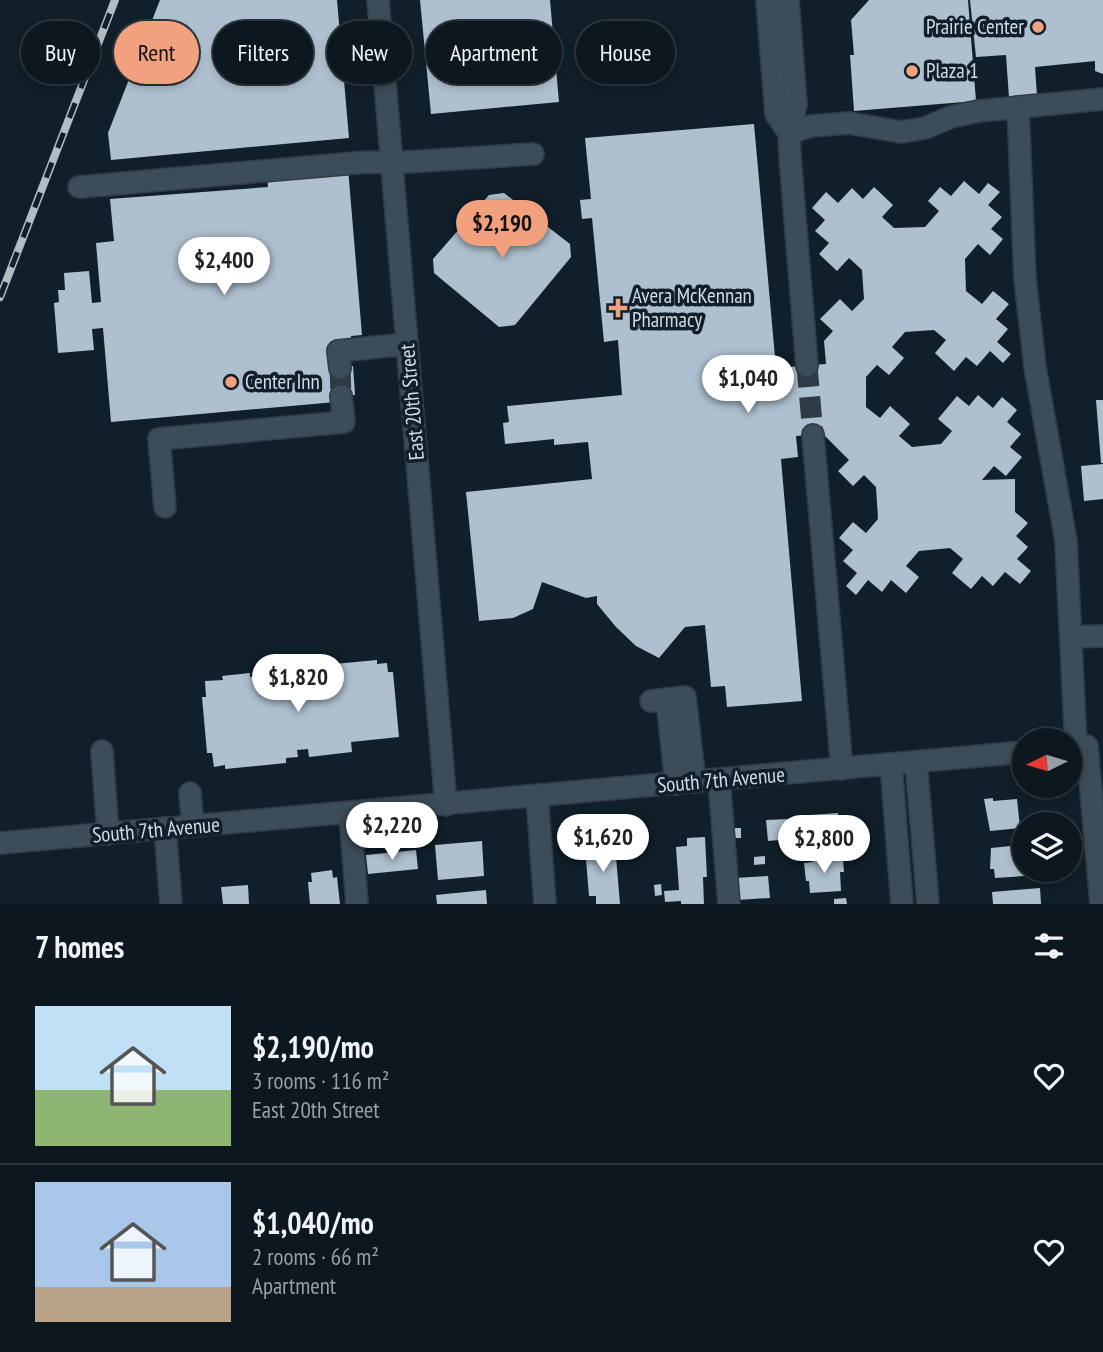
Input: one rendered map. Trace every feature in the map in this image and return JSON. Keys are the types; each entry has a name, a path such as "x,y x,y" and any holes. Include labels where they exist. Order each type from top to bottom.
{"street":[{"name":"East 20th Street","path":"378,0 446,805"},
{"path":"767,0 776,114 789,133"},
{"path":"788,0 796,104 789,133 807,366"},
{"path":"789,133 811,126 849,123 901,132 925,128 951,117 979,111 1103,99"},
{"path":"1018,107 1025,279 1035,367 1066,541 1072,637 1101,904"},
{"path":"79,187 366,162 392,163 533,154"},
{"path":"340,368 338,351 407,344"},
{"path":"165,507 159,439 344,422 341,396"},
{"path":"813,435 842,769"},
{"path":"1072,637 1103,636"},
{"path":"668,699 685,783"},
{"path":"102,751 108,834"},
{"name":"South 7th Avenue","path":"0,844 1012,753"},
{"path":"916,762 928,904"},
{"path":"891,764 902,904"},
{"path":"719,780 729,904"},
{"path":"190,793 193,826"},
{"path":"537,796 545,904"},
{"path":"350,813 357,904"},
{"path":"165,828 171,904"}],"building":[{"path":"160,0 337,0 339,21 327,21 327,84 344,84 349,138 111,160 108,133 127,84 199,84 199,21 152,21"},
{"path":"420,0 550,0 552,21 426,21 426,62"},
{"name":"Plaza 1","path":"869,0 968,0 976,101 854,111 850,55 854,55 851,20"},
{"name":"Prairie Center","path":"970,0 1103,0 1103,74 1095,71 1095,61 1035,67 1037,96 1009,98 1006,55 976,57"},
{"path":"428,84 557,84 559,102 431,114"},
{"path":"754,124 776,368 826,364 824,341 833,331 820,319 840,299 852,311 864,299 862,270 849,258 837,271 819,254 829,243 815,231 825,220 812,208 826,192 838,203 852,188 863,199 874,187 893,205 882,217 894,228 925,227 939,211 928,201 940,187 951,196 964,181 979,194 988,183 1000,192 988,205 1002,217 991,229 1003,239 990,255 978,244 965,259 966,291 982,304 993,291 1009,304 996,319 1008,329 997,342 1011,354 1003,363 990,351 977,366 966,357 954,371 935,353 946,340 934,330 905,332 892,347 904,358 889,375 877,365 866,377 866,407 880,418 890,406 910,424 899,436 912,447 941,444 952,431 938,419 957,396 969,406 978,395 993,408 1002,397 1017,410 1007,422 1021,434 1010,447 1022,457 1006,476 994,466 982,480 1015,479 1015,512 1028,523 1016,536 1028,547 1017,559 1031,571 1020,584 1005,572 993,586 982,576 971,589 952,573 963,559 950,548 919,551 906,566 919,577 906,593 891,580 882,592 868,580 856,595 846,586 857,573 843,561 853,550 839,538 853,522 866,533 878,519 876,487 864,475 853,486 838,471 849,460 823,434 796,436 798,457 781,459 802,701 727,707 725,686 711,687 705,625 685,627 659,658 636,646 616,627 597,604 597,596 586,598 542,582 533,609 513,618 479,621 466,492 592,479 588,442 554,445 554,439 505,444 503,423 509,422 507,406 622,395 618,340 604,342 592,218 582,219 580,200 591,199 585,138"},
{"path":"347,156 362,335 351,336 352,345 331,368 353,366 355,395 336,396 336,402 111,422 103,328 92,329 94,350 58,353 54,303 59,302 58,290 65,290 64,273 89,271 92,303 101,302 96,243 114,241 110,199 268,187 266,162"},
{"path":"504,193 570,244 571,257 515,325 499,327 434,273 433,259 489,195"},
{"path":"1096,400 1103,400 1103,463 1101,463"},
{"path":"1103,464 1103,499 1084,501 1081,466"},
{"path":"377,660 377,664 387,663 388,672 393,672 399,737 351,742 352,752 309,757 308,749 297,750 298,757 286,758 286,763 225,769 225,765 214,767 212,753 207,753 202,697 206,697 205,681 223,680 222,676 250,673 250,677 262,676 263,685 274,684 273,675 290,674 290,679 302,678 301,672 313,671 313,666"},
{"path":"984,799 1017,799 1018,812 1012,812 1012,829 990,831"},
{"path":"838,813 840,846 797,849 795,816"},
{"path":"788,819 790,839 768,841 766,820"},
{"path":"733,828 741,828 741,838 734,838"},
{"path":"705,837 707,877 703,877 704,904 665,902 664,891 679,890 676,847 687,846 687,838"},
{"path":"482,841 484,876 438,880 435,845"},
{"path":"615,845 620,904 596,904 596,896 589,896 585,847"},
{"path":"1012,846 1012,877 995,878 994,869 990,869 991,848"},
{"path":"416,850 418,869 368,874 366,855"},
{"path":"765,856 765,864 754,865 754,857"},
{"path":"812,857 843,859 844,872 840,872 841,891 810,893 804,863 813,862"},
{"path":"332,870 333,878 337,877 340,904 310,904 308,882 312,882 311,873"},
{"path":"768,876 770,898 737,900 735,878"},
{"path":"661,884 662,895 655,896 654,885"},
{"path":"248,885 249,904 223,904 221,887"},
{"path":"1040,888 1041,904 993,904 992,892"},
{"path":"486,890 487,904 437,904 436,895"},
{"path":"846,898 847,904 834,904 834,899"}],"tunnel":[{"path":"807,366 813,435"},
{"path":"340,368 341,396"}],"railway":[{"path":"0,297 115,0"}],"place":[{"name":"Prairie Center","path":"1038,27"},
{"name":"Plaza 1","path":"912,71"},
{"name":"Avera McKennan Pharmacy","path":"618,308"},
{"name":"Center Inn","path":"231,382"}]}
